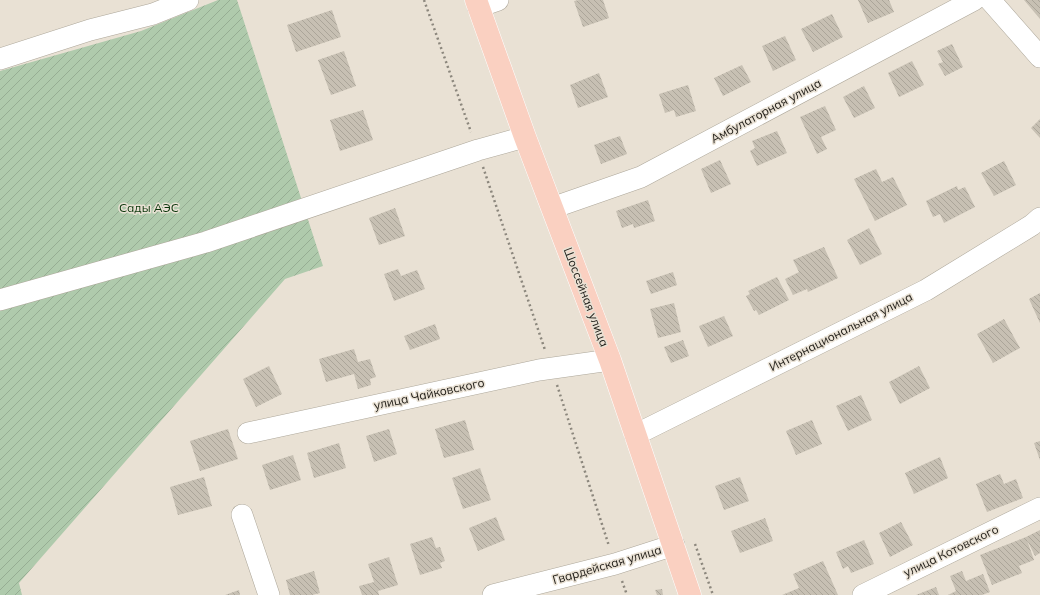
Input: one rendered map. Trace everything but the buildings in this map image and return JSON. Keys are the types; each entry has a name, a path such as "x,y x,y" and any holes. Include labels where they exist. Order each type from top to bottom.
{"main road":[{"name":"Шоссейная улица","path":"484,2 525,137 610,360 690,595"}],"street":[{"path":"0,59 90,30 153,14 188,0"},
{"name":"Амбулаторная улица","path":"552,208 641,177 974,0"},
{"path":"990,0 1040,57"},
{"path":"0,300 206,242 478,150 525,137"},
{"name":"Интернациональная улица","path":"635,435 926,290 1032,225 1040,218"},
{"name":"улица Чайковского","path":"248,433 551,369 610,360"},
{"name":"улица Котовского","path":"863,595 1040,508"},
{"path":"242,515 269,595"},
{"name":"Гвардейская улица","path":"493,595 615,564 674,545"}],"path":[{"path":"424,0 478,150 615,564 628,595"}],"green space":[{"name":"Сады АЭС","path":"218,0 237,0 323,266 285,279 19,583 22,595 0,595 0,71 141,31"}]}
